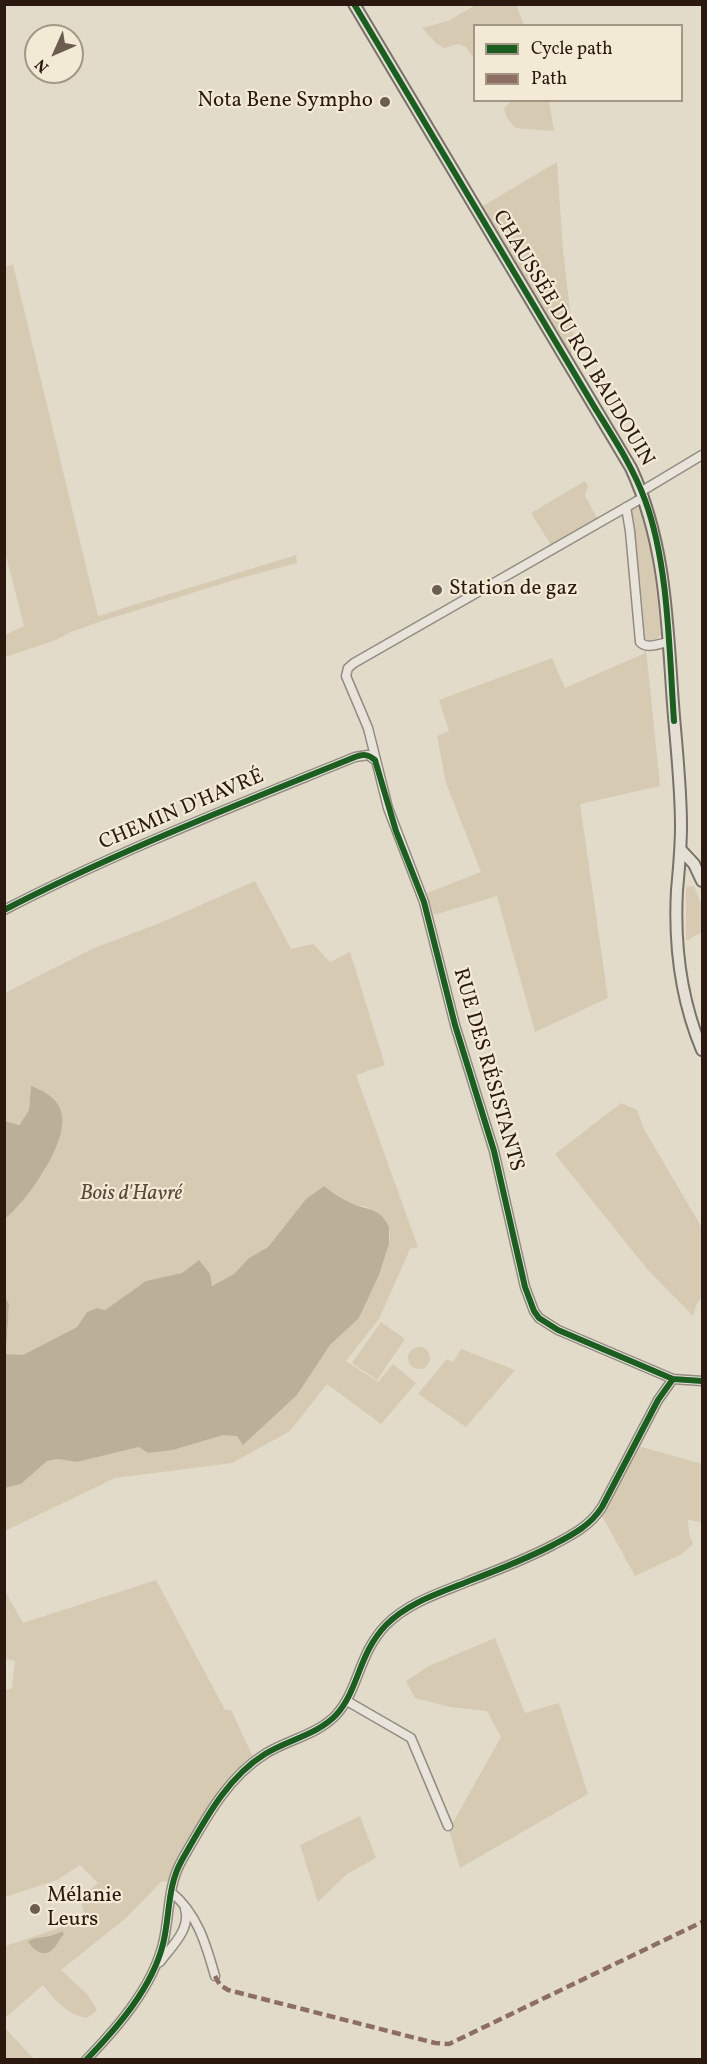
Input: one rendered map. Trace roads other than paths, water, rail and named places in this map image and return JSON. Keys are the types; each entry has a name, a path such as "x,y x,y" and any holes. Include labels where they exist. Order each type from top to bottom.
{"main road":[{"name":"CHAUSSÉE DU ROI BAUDOUIN","path":"354,4 631,468 643,494 660,559 669,642 681,806 677,948 685,996 702,1050"},
{"path":"681,850 694,864 702,881"}],"street":[{"name":"RUE DES RÉSISTANTS","path":"702,455 626,507 354,663 346,673 347,681 368,728 391,816 424,902 454,1025 494,1151 525,1287 534,1311 539,1318 558,1330 673,1379 702,1382"},
{"path":"626,507 640,642 648,646 669,642"},
{"name":"CHEMIN D'HAVRÉ","path":"4,910 91,867 317,772 361,755 368,755 375,760"},
{"path":"147,1980 163,1943 175,1873 225,1791 237,1777 270,1751 323,1726 336,1715 347,1701 368,1648 377,1635 399,1614 425,1599 540,1552 575,1533 591,1521 602,1507 658,1400 673,1379"},
{"path":"347,1701 411,1738 448,1826"},
{"path":"171,1892 183,1902 204,1941 215,1976"},
{"path":"86,2060 118,2022 177,1941 188,1917 183,1902"}],"place":[{"name":"Nota Bene Sympho","path":"385,102"},
{"name":"Station de gaz","path":"437,590"},
{"name":"Mélanie Leurs","path":"35,1909"}],"park label":[{"name":"Bois d'Havré","path":"131,1195"}]}
